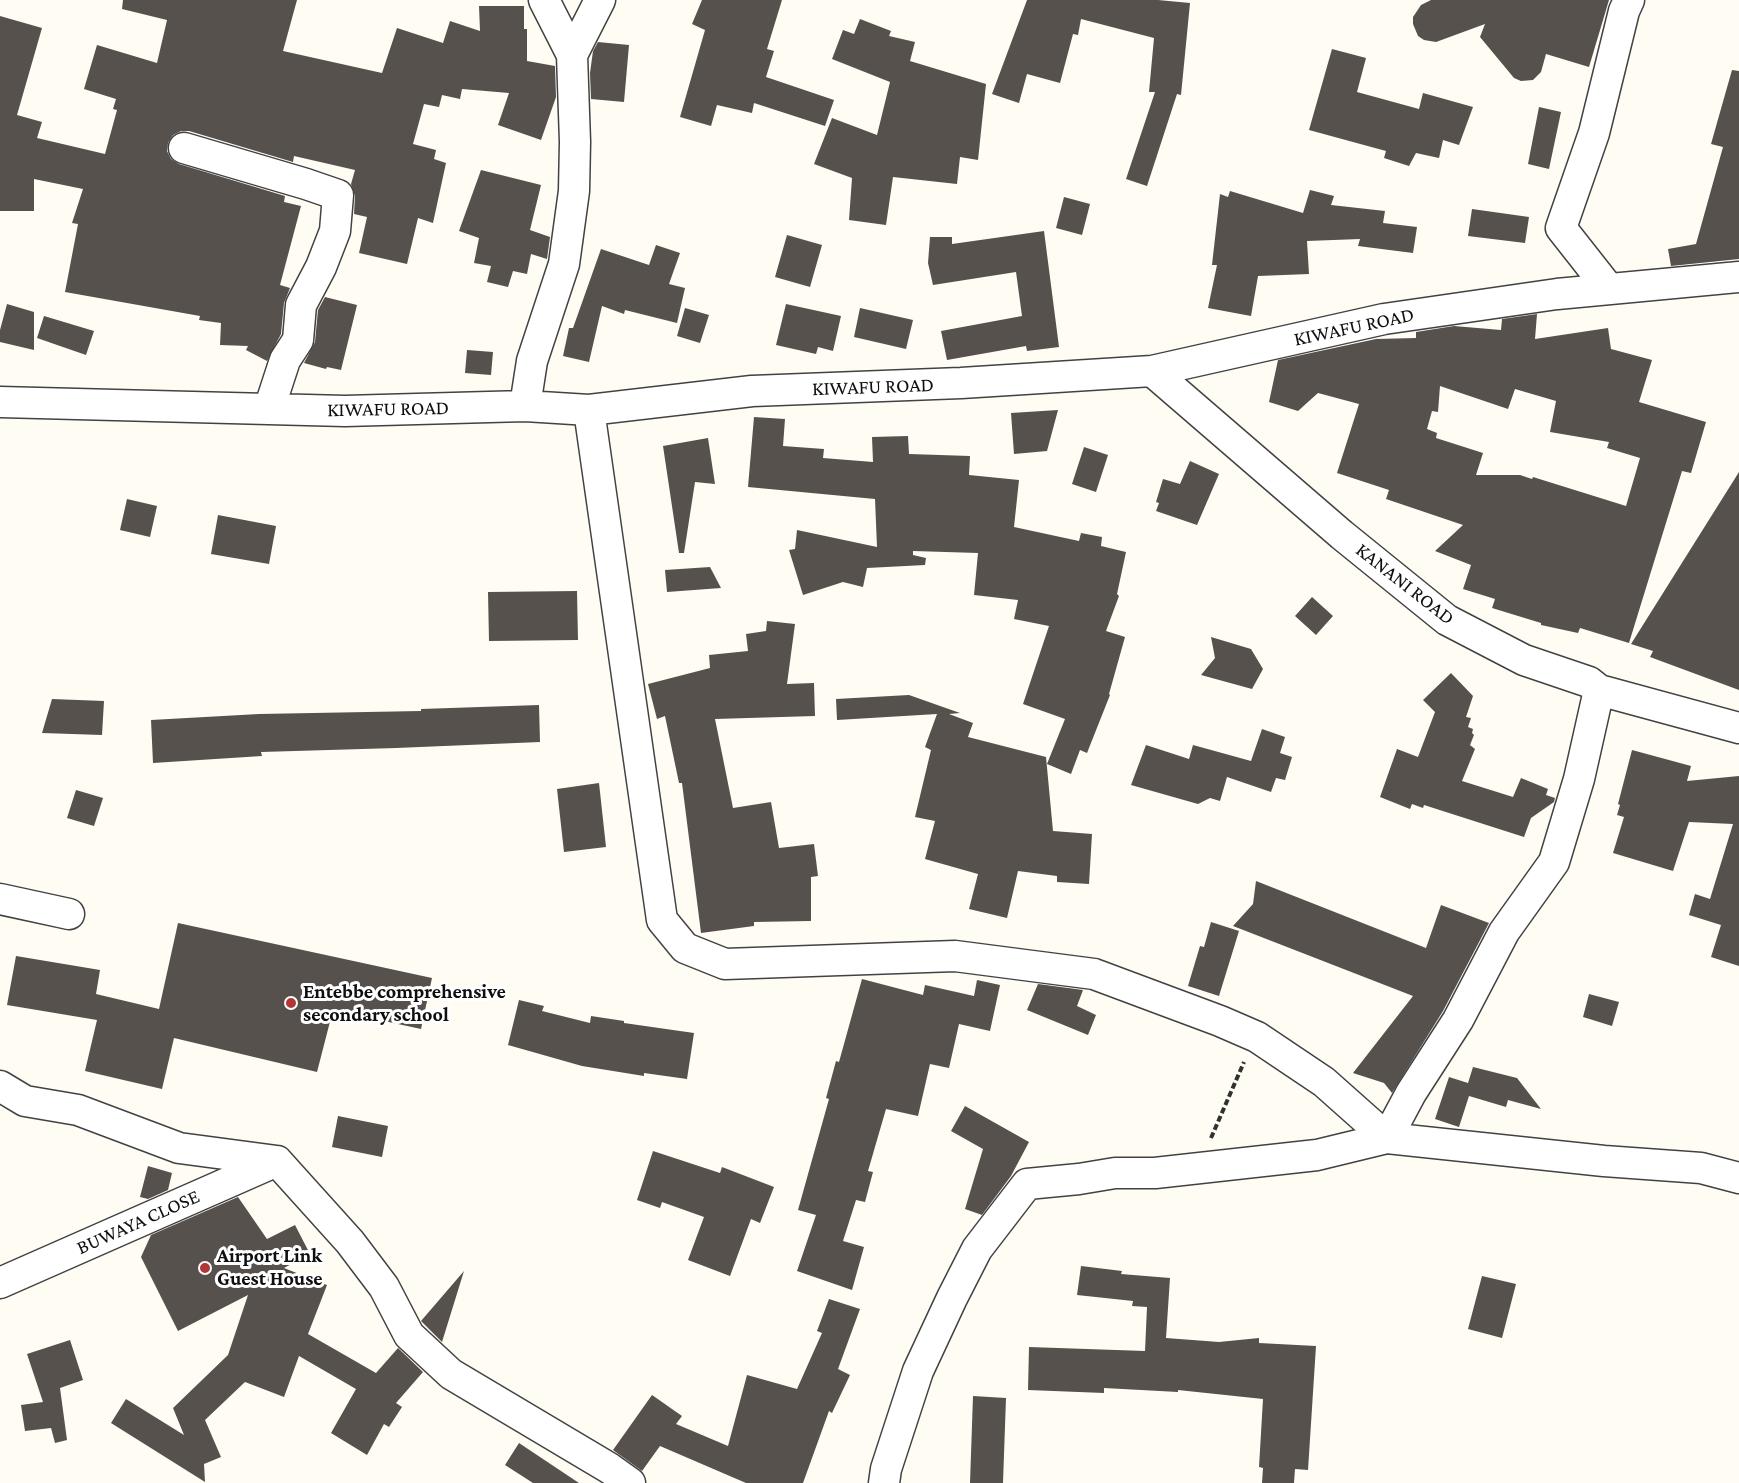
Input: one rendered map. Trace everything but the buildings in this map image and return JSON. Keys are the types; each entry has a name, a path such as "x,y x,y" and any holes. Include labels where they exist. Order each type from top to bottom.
{"street":[{"path":"525,406 532,361 564,264 574,192 572,55 544,0"},
{"path":"572,55 600,0"},
{"path":"1609,289 1561,228 1594,133 1624,11 1629,0"},
{"path":"184,148 338,195 335,231 321,267 301,305 298,340 285,360 269,410"},
{"name":"KIWAFU ROAD","path":"0,402 269,410 345,411 525,406 590,410 752,392 961,383 1152,371 1384,319 1557,294 1739,277"},
{"name":"KANANI ROAD","path":"1152,371 1342,535 1447,620 1524,660 1589,682 1599,690 1739,728"},
{"path":"590,410 662,920 685,948 725,964 955,956 1094,974 1220,1021 1255,1037 1324,1082 1386,1138"},
{"path":"1386,1138 1411,1093 1458,1020 1504,932 1554,862 1579,778 1599,690"},
{"path":"0,899 69,914"},
{"path":"0,1086 25,1101 78,1110 179,1148 277,1161 350,1242 384,1287 409,1335 452,1374 609,1468 630,1483"},
{"path":"884,1483 886,1469 918,1371 952,1298 977,1249 1028,1184 1115,1173 1155,1173 1317,1155 1386,1138 1604,1161 1701,1168 1739,1178"},
{"name":"BUWAYA CLOSE","path":"0,1283 277,1161"}],"path":[{"path":"1197,1168 1255,1037"}],"place":[{"name":"Entebbe comprehensive secondary school","path":"291,1003"},
{"name":"Airport Link Guest House","path":"205,1268"}]}
